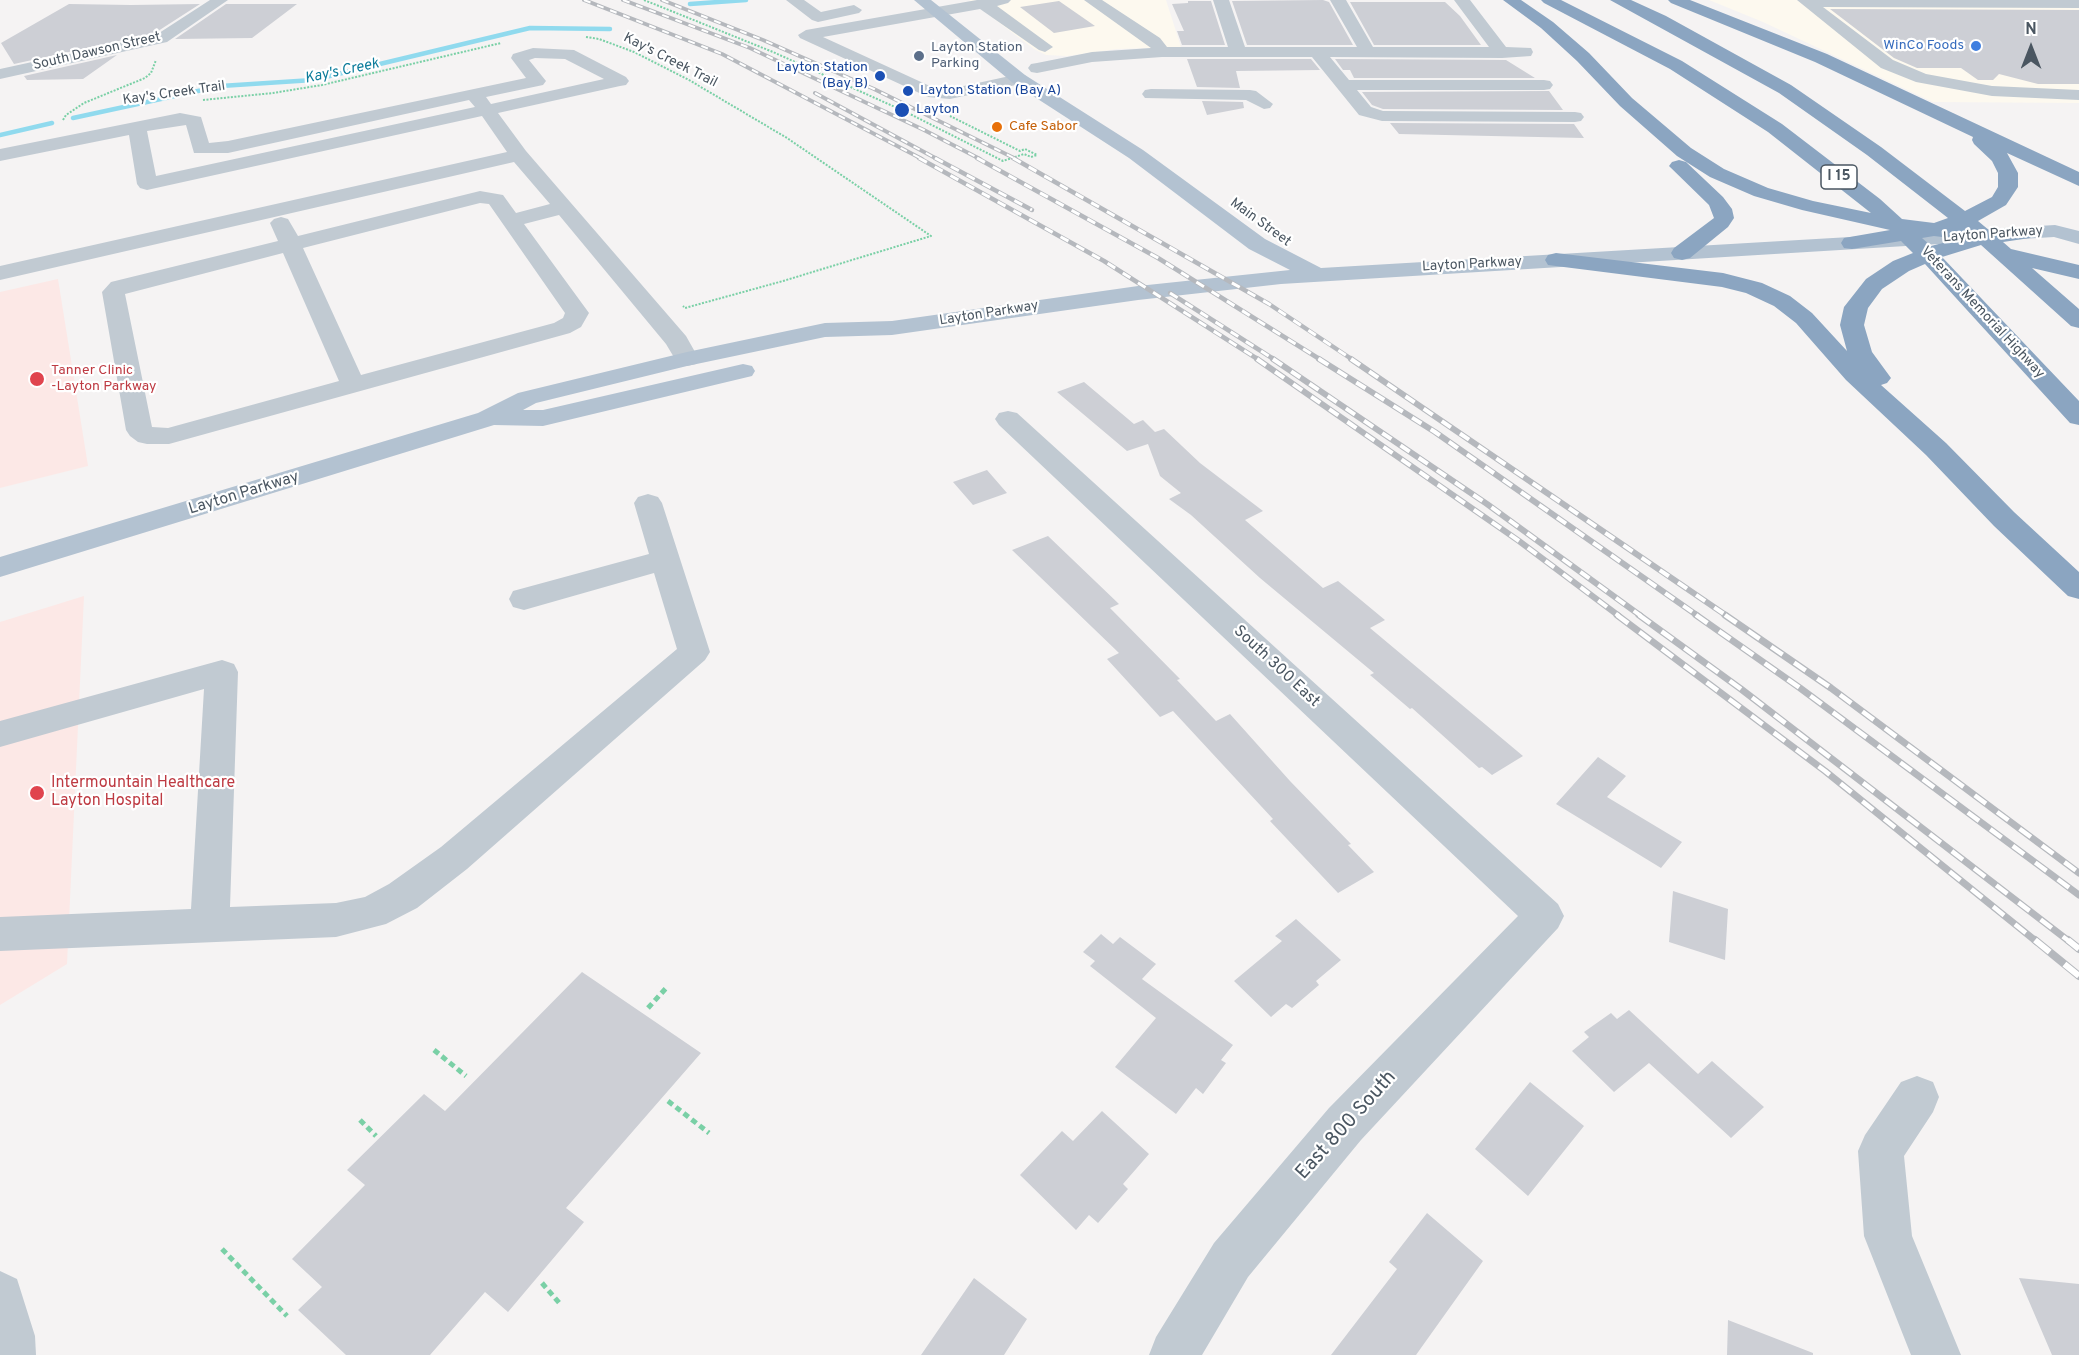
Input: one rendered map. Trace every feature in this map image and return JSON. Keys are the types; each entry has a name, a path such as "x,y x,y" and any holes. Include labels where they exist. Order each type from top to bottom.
{"highway":[{"path":"1511,0 1547,24 1583,57 1626,102 1665,153 1722,209 1722,222 1682,253"},
{"name":"Veterans Memorial Highway","path":"1549,0 1676,65 1775,128 1873,203 1950,276 2079,417"},
{"name":"I 15","path":"1618,0 1660,19 1785,89 1874,151 1975,228 2079,321"},
{"path":"1676,0 1821,58 2079,180"},
{"path":"1626,102 1701,164 1732,180 1778,197 1840,214 1981,236"},
{"path":"1852,243 1933,230 1977,214 1999,201 2006,193 2008,172 2001,158 1985,143 1952,120"},
{"path":"1936,449 1869,368 1852,333 1853,315 1867,291 1901,266 1953,246 1991,237 2022,233"},
{"path":"1907,240 1953,246 2079,272"},
{"path":"1556,260 1715,278 1747,285 1789,305 1804,318 1855,375 1936,449 2004,519 2079,589"}],"main road":[{"name":"Main Street","path":"922,0 1028,69 1144,160 1257,244 1318,275"},
{"path":"957,4 977,20"},
{"name":"Main Street","path":"1028,69 1055,80"},
{"name":"Main Street","path":"1108,115 1242,208"},
{"name":"Layton Parkway","path":"2055,231 2062,222 2079,221"},
{"name":"Main Street","path":"1270,228 1289,242 1318,275"},
{"name":"Layton Parkway","path":"0,567 321,471 487,418 527,398 687,359 825,330 892,328 1068,302 1281,277 2055,231 2079,238"},
{"name":"Layton Parkway","path":"487,418 543,418 699,380 841,350 892,328"}],"street":[{"name":"South Dawson Street","path":"0,74 161,39 220,0"},
{"path":"794,0 818,17 873,6"},
{"path":"1003,0 984,4 957,4 936,11 806,35 928,92 950,94 1028,69 1092,57 1162,52 1525,52"},
{"path":"1092,0 1154,41 1162,52"},
{"path":"1221,0 1238,52"},
{"path":"1338,0 1368,52"},
{"path":"1462,0 1502,53"},
{"path":"1807,1 2079,3"},
{"path":"1807,1 1887,64 1922,78 1992,91 2079,95"},
{"path":"984,4 1045,47"},
{"path":"1115,34 1137,30"},
{"path":"1317,52 1365,111 1382,116 1575,117"},
{"path":"0,155 180,119 194,121 198,146 201,149 213,150 543,79 519,58 522,55 533,53 568,54 620,81 147,184 138,128"},
{"path":"572,73 595,68"},
{"path":"1346,85 1544,85"},
{"path":"474,94 519,155 677,341 687,359"},
{"path":"1151,94 1250,95 1264,104"},
{"path":"0,273 519,155"},
{"path":"480,197 496,199 511,221 577,313 573,322 562,328 168,436 147,436 139,430 112,292 129,283 480,197"},
{"path":"511,221 562,207"},
{"path":"275,210 353,385"},
{"name":"South 300 East","path":"1008,419 1544,916"},
{"path":"0,934 336,920 372,912 402,896 454,858 694,652 648,503"},
{"path":"524,599 664,560"},
{"path":"0,734 222,672 210,926"},
{"name":"East 800 South","path":"1174,1355 1232,1260 1337,1133 1544,916"},
{"path":"1917,1097 1881,1151 1888,1236 1936,1355"},
{"path":"0,1296 10,1336 11,1355"}],"path":[{"path":"644,0 804,66 906,112 1003,161 1024,154 1031,157 1037,155 1025,149 1020,151 946,114"},
{"name":"Kay's Creek Trail","path":"584,37 599,39 634,52 689,80 787,138 931,236 685,308 680,302"},
{"path":"59,126 66,115 84,103 128,87 151,73 161,48 161,39"},
{"name":"Kay's Creek Trail","path":"194,102 322,85 508,42"},
{"path":"648,1008 669,986"},
{"path":"434,1050 466,1077"},
{"path":"668,1101 709,1133"},
{"path":"360,1120 376,1136"},
{"path":"222,1249 287,1317"},
{"path":"542,1283 561,1305"}],"shaded area":[{"path":"969,0 1166,0 1181,47 1117,49 1067,56 1046,55 1034,49"},
{"path":"1709,0 2079,0 2079,103 1933,102 1763,22"},
{"name":"Tanner Clinic -Layton Parkway","path":"58,279 88,466 0,488 0,292"},
{"name":"Intermountain Healthcare Layton Hospital","path":"84,596 67,964 0,1005 0,622"}],"building":[{"path":"1323,0 1329,2 1353,45 1247,45 1232,1"},
{"path":"1059,1 1095,26 1054,33 1020,7"},
{"path":"1188,1 1211,1 1225,45 1182,45 1177,31 1184,31 1172,4 1188,3"},
{"path":"1350,2 1445,2 1460,16 1481,45 1374,45"},
{"path":"69,4 200,4 155,33 14,64 1,43"},
{"path":"226,4 297,4 252,38 175,39"},
{"name":"WinCo Foods","path":"1830,9 2079,10 2079,84 2038,84 1999,74 1993,80 1978,80 1961,68 1917,68 1894,58"},
{"path":"117,55 83,79 27,80 24,76"},
{"path":"1187,59 1311,59 1320,70 1236,71 1240,88 1197,87"},
{"path":"1335,59 1506,60 1535,78 1354,78 1350,70 1343,70"},
{"path":"1549,91 1563,110 1383,109 1372,105 1362,92"},
{"path":"1202,101 1243,102 1244,108 1207,115"},
{"path":"1390,123 1574,124 1584,138 1399,134"},
{"path":"1084,382 1134,424 1143,420 1155,432 1164,429 1200,463 1263,511 1245,520 1323,588 1338,581 1385,620 1370,628 1523,756 1492,775 1482,767 1479,768 1412,708 1410,709 1370,675 1374,673 1260,578 1191,515 1169,499 1181,493 1160,476 1148,444 1127,451 1057,392"},
{"path":"987,470 1007,493 973,505 953,482"},
{"path":"1048,536 1119,604 1110,608 1180,679 1177,680 1216,721 1230,714 1351,844 1348,845 1374,872 1338,893 1270,821 1273,819 1173,711 1160,717 1107,659 1119,653 1012,550"},
{"path":"1598,757 1626,776 1607,797 1682,842 1661,868 1556,804"},
{"path":"1673,891 1728,909 1725,960 1669,942"},
{"path":"1296,919 1341,960 1316,981 1319,985 1292,1008 1286,1004 1271,1017 1234,981 1282,941 1275,936"},
{"path":"1101,934 1113,944 1120,937 1156,964 1142,979 1233,1045 1221,1060 1226,1063 1203,1094 1196,1088 1176,1114 1115,1067 1156,1018 1090,966 1095,961 1083,952"},
{"path":"582,972 701,1053 566,1208 584,1222 508,1312 485,1292 430,1355 346,1355 298,1310 322,1287 292,1259 365,1185 347,1170 424,1094 445,1111"},
{"path":"1629,1010 1698,1074 1712,1061 1764,1107 1731,1138 1649,1063 1614,1092 1572,1051 1589,1037 1584,1032 1611,1013 1617,1019"},
{"path":"1530,1082 1584,1126 1528,1196 1475,1149"},
{"path":"1102,1111 1149,1154 1123,1184 1128,1189 1098,1223 1089,1215 1076,1230 1020,1175 1062,1131 1073,1141"},
{"path":"1427,1213 1483,1261 1416,1355 1331,1355 1397,1269 1389,1262"},
{"path":"974,1278 1027,1319 1004,1355 921,1355"},
{"path":"2019,1278 2079,1284 2079,1355 2052,1355"},
{"path":"1728,1320 1813,1353 1813,1355 1727,1355"}],"waterway":[{"name":"Kay's Creek","path":"690,4 746,0"},
{"name":"Kay's Creek","path":"73,118 221,86 313,80 530,28 610,29"},
{"name":"Kay's Creek","path":"0,135 52,123"}],"railway":[{"path":"584,0 722,54 922,159"},
{"path":"623,0 750,48 980,159"},
{"path":"662,0 763,40 874,89 1016,159"},
{"path":"815,93 937,159"},
{"path":"919,158 1104,261 1259,360"},
{"path":"935,158 1032,210"},
{"path":"977,158 1158,258 1321,360"},
{"path":"1013,158 1269,304 1353,360"},
{"path":"1170,293 1275,360"},
{"path":"1257,359 1519,541 1619,616"},
{"path":"1273,359 1487,504 1641,616"},
{"path":"1319,359 1435,432 1698,616"},
{"path":"1351,359 1727,616"},
{"path":"1617,615 1825,771 2037,942"},
{"path":"1639,615 1741,689 2070,942"},
{"path":"1696,615 1800,688 2079,895"},
{"path":"1725,615 1831,688 2079,873"},
{"path":"2035,940 2079,976"},
{"path":"2068,940 2079,949"}],"place":[{"name":"WinCo Foods","path":"1976,46"},
{"name":"Layton Station Parking","path":"919,56"},
{"name":"Layton Station (Bay B)","path":"880,76"},
{"name":"Layton Station (Bay A)","path":"908,91"},
{"name":"Layton","path":"902,110"},
{"name":"Cafe Sabor","path":"997,127"},
{"name":"Tanner Clinic -Layton Parkway","path":"37,379"},
{"name":"Intermountain Healthcare Layton Hospital","path":"37,793"}]}
